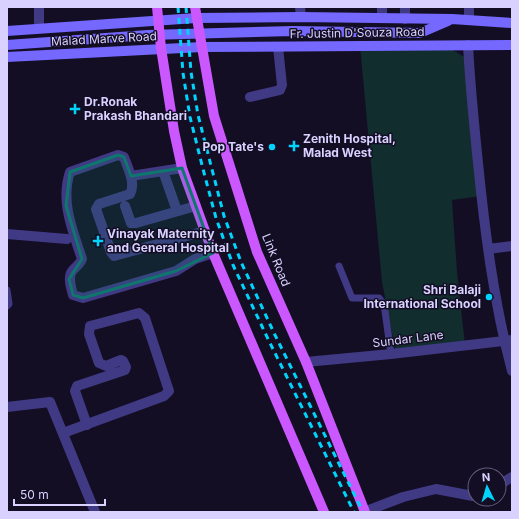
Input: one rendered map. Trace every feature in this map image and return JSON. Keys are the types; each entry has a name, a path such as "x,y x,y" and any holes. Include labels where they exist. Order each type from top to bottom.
{"main road":[{"path":"157,7 174,131 182,168 213,253 324,512"},
{"name":"Link Road","path":"195,7 214,116 257,252 306,362 364,512"},
{"name":"Fr. Justin D'Souza Road","path":"196,18 300,12 382,18 452,19 512,23"},
{"name":"Malad Marve Road","path":"7,31 196,18"},
{"path":"7,45 148,34 293,31 420,33 452,19"},
{"name":"Fr. Justin D'Souza Road","path":"202,47 512,45"},
{"name":"Malad Marve Road","path":"7,57 202,47"}],"street":[{"path":"39,7 39,28"},
{"path":"382,7 382,18"},
{"path":"405,7 405,19"},
{"path":"468,20 469,7"},
{"path":"468,45 482,205 488,249 508,340 512,371"},
{"path":"250,97 280,90 282,85 278,47"},
{"path":"205,231 114,256 111,252 96,209 99,204 130,194 133,188 131,176 124,158 118,155 70,172 67,181 66,206 82,260 72,271 69,279 73,295 83,298 176,271 213,253"},
{"path":"131,176 182,168"},
{"path":"163,171 177,211"},
{"path":"125,206 131,223 136,223 196,206"},
{"path":"7,234 67,239"},
{"path":"488,249 512,246"},
{"path":"63,433 87,425 164,396 169,391 145,318 139,313 90,326 89,334 99,363 106,366 121,360 126,368 125,370 77,386 75,391 87,425"},
{"name":"Sundar Lane","path":"306,362 391,354 508,340"},
{"path":"7,408 50,402 95,512"},
{"path":"364,512 403,497 436,489 467,495"}],"lane":[{"path":"340,266 352,298 379,298 384,304 391,354"},
{"path":"7,290 9,304 7,306"}],"highlighted area":[{"path":"118,155 124,157 131,176 182,168 213,253 176,271 83,298 73,295 69,279 82,259 66,206 70,172"}],"green space":[{"path":"445,45 469,60 481,196 452,200 457,272 465,345 396,353 382,282 360,46"}],"railway":[{"path":"178,7 183,73 190,117 216,218 233,265 354,512"},
{"path":"186,7 191,72 198,115 224,216 241,262 275,335 363,512"}],"place":[{"name":"Dr.Ronak Prakash Bhandari","path":"75,109"},
{"name":"Zenith Hospital, Malad West","path":"294,146"},
{"name":"Pop Tate's","path":"272,147"},
{"name":"Vinayak Maternity and General Hospital","path":"98,241"},
{"name":"Shri Balaji International School","path":"489,297"}]}
